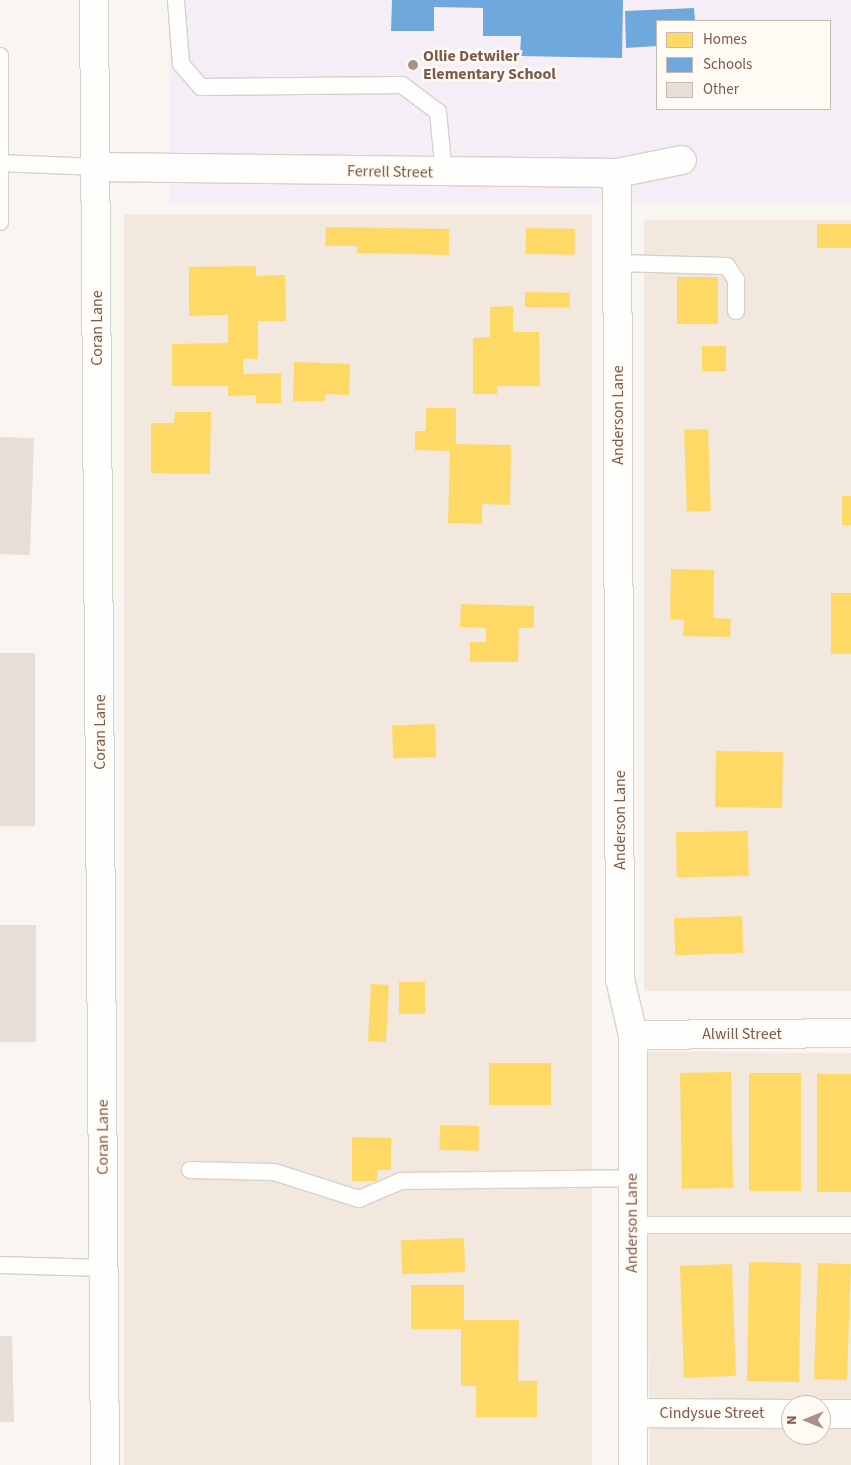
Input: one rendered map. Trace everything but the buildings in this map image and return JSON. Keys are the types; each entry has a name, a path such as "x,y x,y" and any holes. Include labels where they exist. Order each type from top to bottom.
{"street":[{"name":"Coran Lane","path":"94,0 105,1465"},
{"name":"Ferrell Street","path":"96,166 444,173 618,173 682,160"},
{"name":"Anderson Lane","path":"618,173 620,979 633,1035 633,1465"},
{"name":"Alwill Street","path":"633,1035 851,1033"},
{"name":"Cindysue Street","path":"633,1413 781,1414"},
{"path":"831,1414 851,1414"}],"lane":[{"path":"176,0 180,64 202,87 402,85 438,112 444,173"},
{"path":"0,56 0,222"},
{"path":"1,163 96,166"},
{"path":"617,263 727,266 736,280 736,311"},
{"path":"190,1170 274,1172 359,1199 401,1181 632,1178"},
{"path":"632,1225 851,1225"},
{"path":"0,1264 104,1268"}],"shaded area":[{"name":"Ollie Detwiler Elementary School","path":"169,0 851,0 851,203 169,203"},
{"path":"124,214 592,214 592,1465 124,1465"},
{"path":"644,220 851,220 851,991 644,991"},
{"path":"644,1051 851,1053 851,1465 650,1465"}],"place":[{"name":"Ollie Detwiler Elementary School","path":"413,65"}]}
